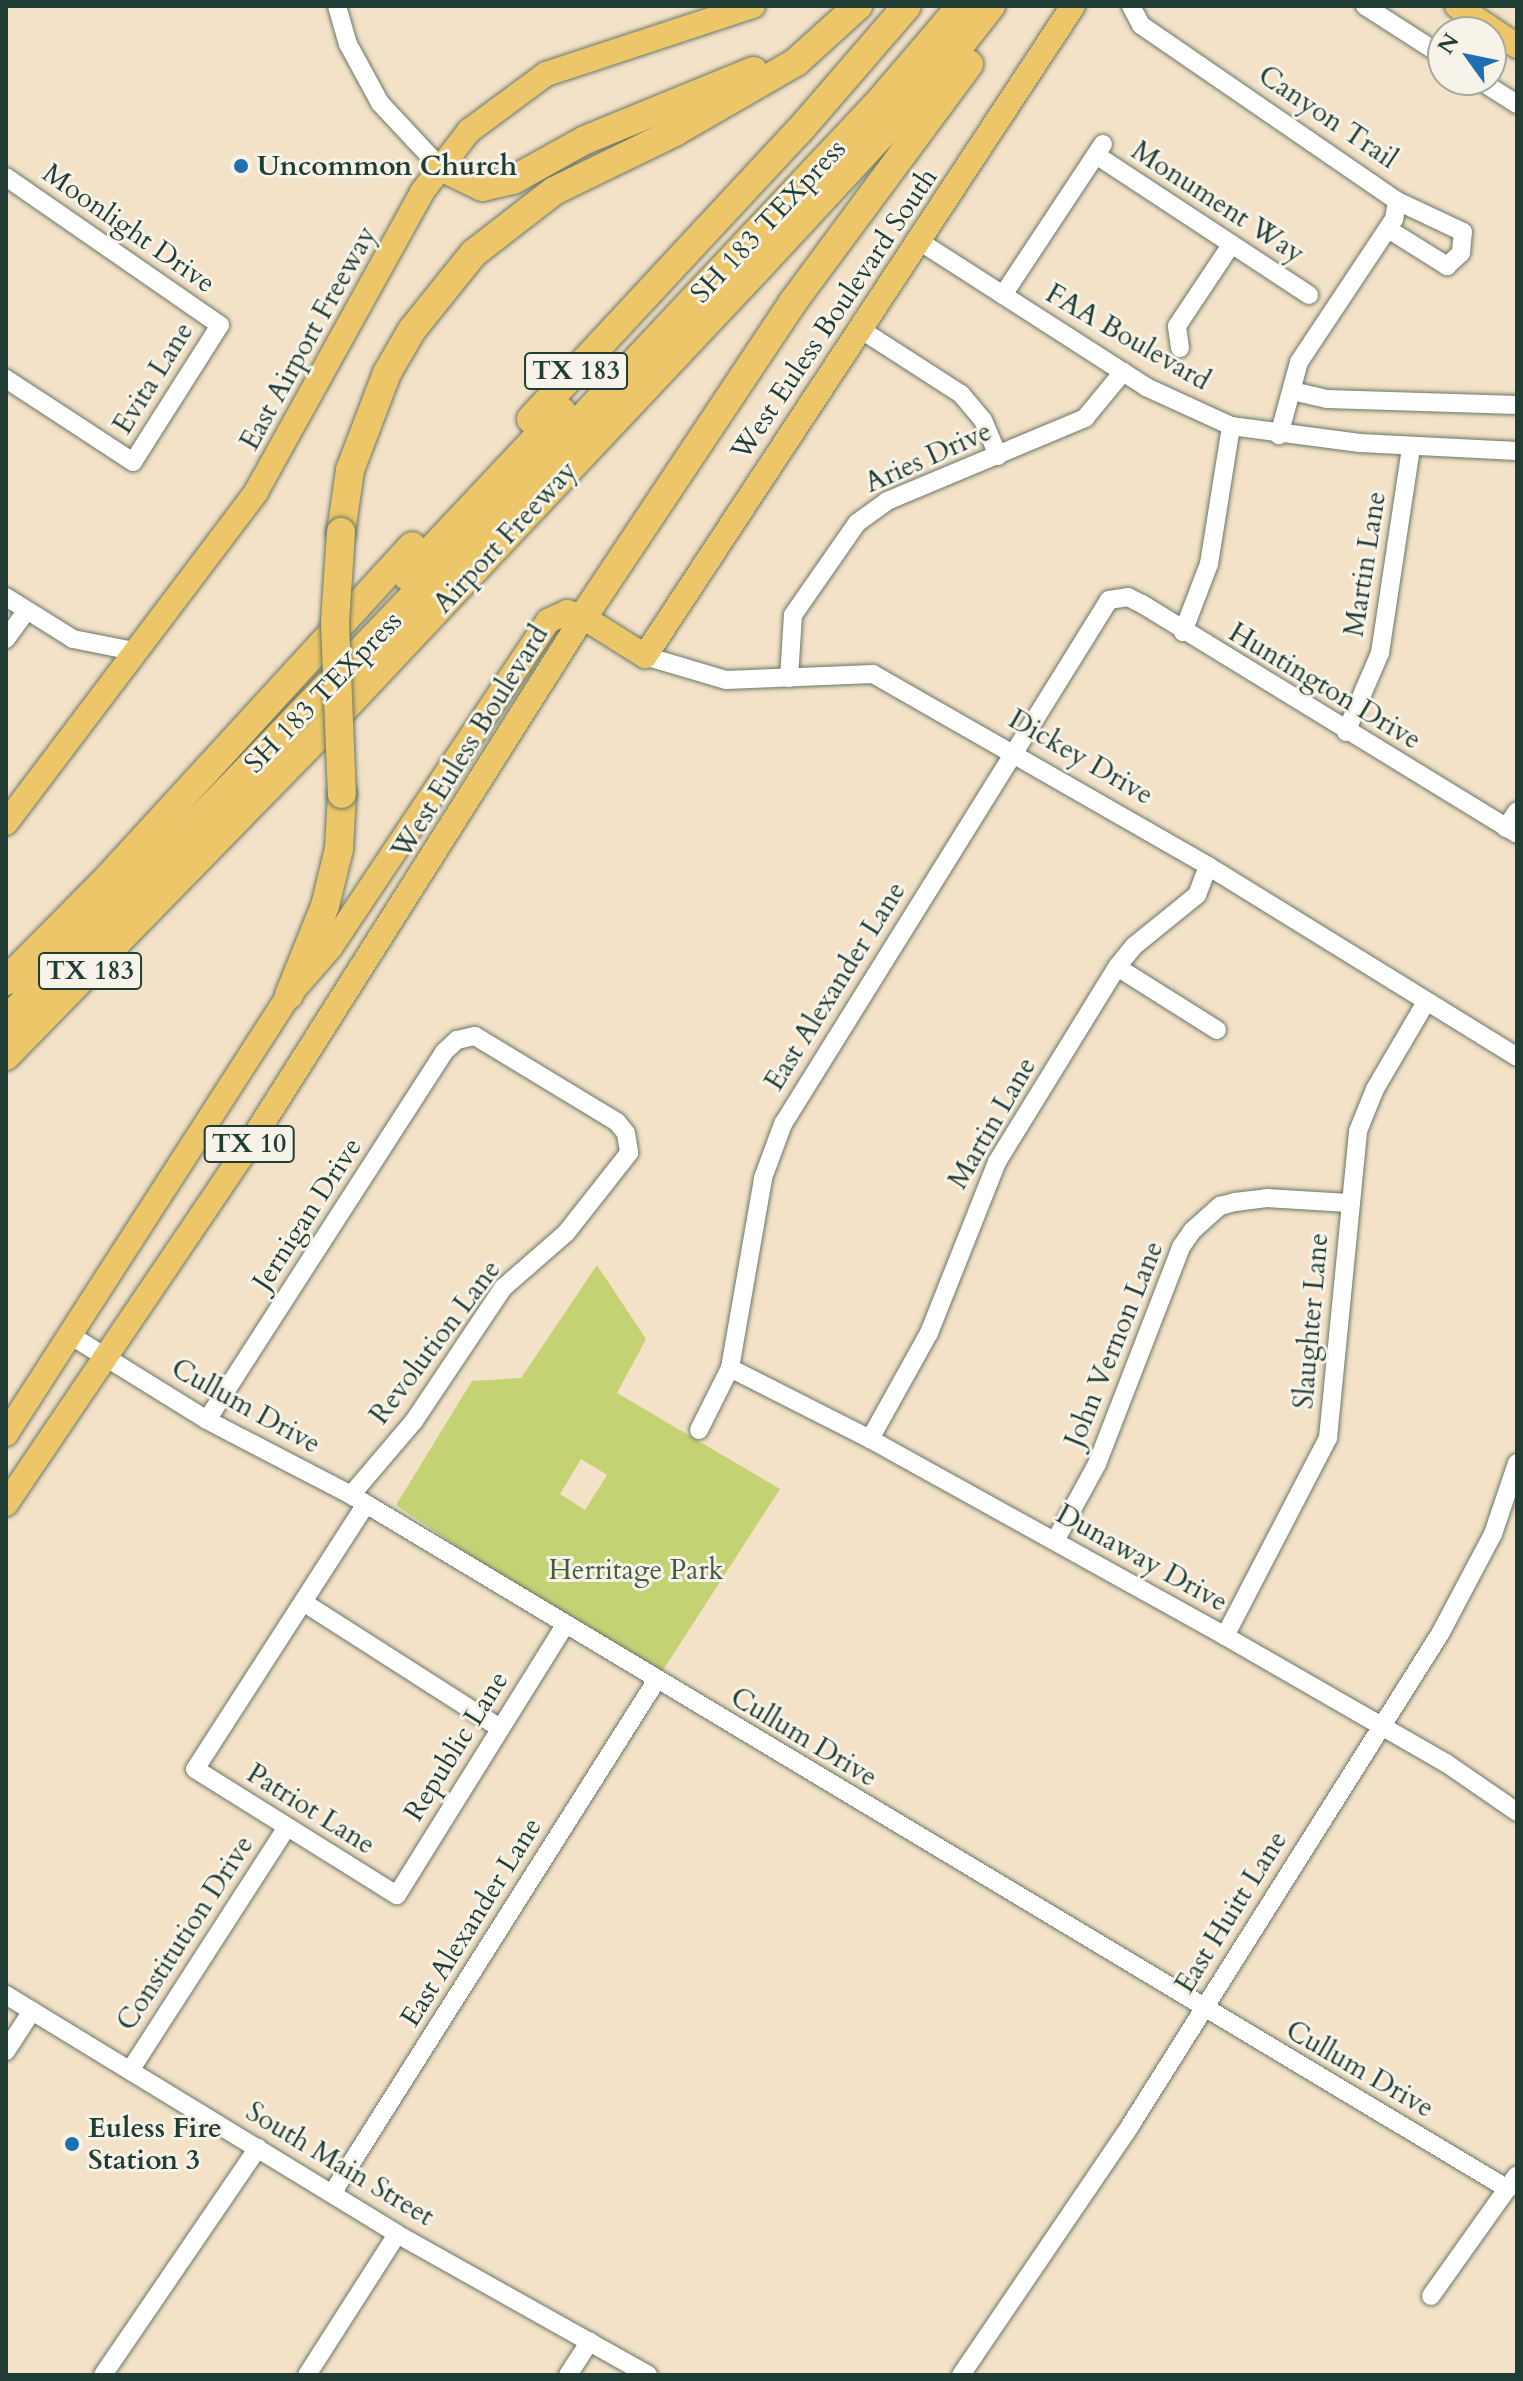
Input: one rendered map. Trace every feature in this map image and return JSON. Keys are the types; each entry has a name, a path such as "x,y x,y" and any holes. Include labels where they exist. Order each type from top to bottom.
{"highway":[{"path":"289,995 325,906 339,849 342,794 335,623 341,532 350,470 387,373 412,330 474,253 554,191 675,132 796,62 858,6"},
{"name":"TX 183","path":"6,981 108,878 799,131 907,6"},
{"name":"SH 183 TEXpress","path":"6,996 862,96 938,6"},
{"name":"SH 183 TEXpress","path":"6,1021 506,500 880,101 961,6"},
{"name":"Airport Freeway","path":"6,1056 175,885 852,168 991,6"},
{"path":"583,617 802,290 976,55 1003,6"},
{"path":"439,166 482,187 513,180 624,122 773,63 796,62"},
{"path":"6,957 69,898 108,878"},
{"path":"6,1080 118,960 175,885"}],"main road":[{"name":"East Airport Freeway","path":"6,823 256,492 439,166 492,110 546,74 753,6"},
{"name":"West Euless Boulevard South","path":"645,656 1073,6"},
{"path":"1457,6 1517,46"},
{"name":"West Euless Boulevard","path":"6,1434 289,995 330,948 548,621 567,612 583,617 245,1151 6,1504"},
{"name":"Dickey Drive","path":"583,617 645,656"},
{"path":"455,763 482,781"}],"street":[{"path":"337,6 348,44 380,103 439,166"},
{"name":"Canyon Trail","path":"1131,6 1141,25 1397,201 1388,229 1299,362 1279,435"},
{"path":"1365,6 1427,46"},
{"name":"Monument Way","path":"1003,295 1100,150 1231,245 1309,295"},
{"name":"Moonlight Drive","path":"6,177 220,325"},
{"path":"1388,229 1447,266 1461,253 1463,232 1397,201"},
{"name":"FAA Boulevard","path":"919,241 1123,372 1231,426 1279,435 1411,447 1517,451"},
{"path":"1180,348 1177,326 1231,245"},
{"name":"Evita Lane","path":"6,379 133,462 220,325"},
{"path":"860,329 961,394 983,420 998,456"},
{"name":"Aries Drive","path":"789,678 793,615 857,523 887,501 1085,418 1123,372"},
{"path":"1292,391 1327,399 1517,405"},
{"path":"1183,632 1209,564 1231,426"},
{"name":"Martin Lane","path":"1346,732 1380,653 1411,447"},
{"path":"6,597 73,639 138,652"},
{"name":"Huntington Drive","path":"1103,605 1128,597 1512,831"},
{"name":"East Alexander Lane","path":"699,1430 730,1368 759,1193 783,1124 1103,605"},
{"path":"6,639 26,611"},
{"name":"Dickey Drive","path":"645,656 726,680 873,674 1013,751 1208,866 1517,1057"},
{"path":"1512,831 1517,811"},
{"name":"Martin Lane","path":"870,1439 929,1333 997,1162 1117,967 1134,946 1197,895 1208,866"},
{"path":"1117,967 1217,1030"},
{"name":"Slaughter Lane","path":"1225,1636 1328,1438 1348,1203 1367,1107 1426,1002"},
{"name":"Revolution Lane","path":"195,1769 303,1602 359,1499 503,1288 566,1233 629,1153 626,1133 617,1122 475,1036 457,1040"},
{"name":"Jernigan Drive","path":"207,1420 457,1040"},
{"name":"John Vernon Lane","path":"1055,1541 1097,1464 1181,1247 1192,1231 1220,1206 1235,1202 1267,1198 1348,1203"},
{"name":"Cullum Drive","path":"70,1335 207,1420 359,1499 564,1627 1203,2009 1512,2182"},
{"name":"Dunaway Drive","path":"730,1368 870,1439 1225,1636 1381,1726 1517,1812"},
{"name":"East Huitt Lane","path":"961,2375 1203,2009 1381,1726 1480,1563 1517,1463"},
{"path":"303,1602 500,1728"},
{"name":"Republic Lane","path":"397,1895 564,1627"},
{"name":"East Alexander Lane","path":"333,2192 656,1681"},
{"name":"Patriot Lane","path":"195,1769 397,1895"},
{"name":"Constitution Drive","path":"131,2069 287,1827"},
{"name":"South Main Street","path":"6,1995 333,2192 397,2234 648,2375"},
{"path":"6,2051 32,2011"},
{"path":"103,2375 258,2148"},
{"path":"1431,2296 1512,2182"},
{"path":"307,2375 397,2234"},
{"path":"568,2375 590,2341"}],"green space":[{"name":"Herritage Park","path":"597,1265 646,1339 617,1393 780,1489 656,1681 396,1505 472,1381 521,1378","holes":["581,1459 607,1475 585,1510 560,1494"]}],"place":[{"name":"Uncommon Church","path":"241,166"},
{"name":"Euless Fire Station 3","path":"72,2144"}]}
